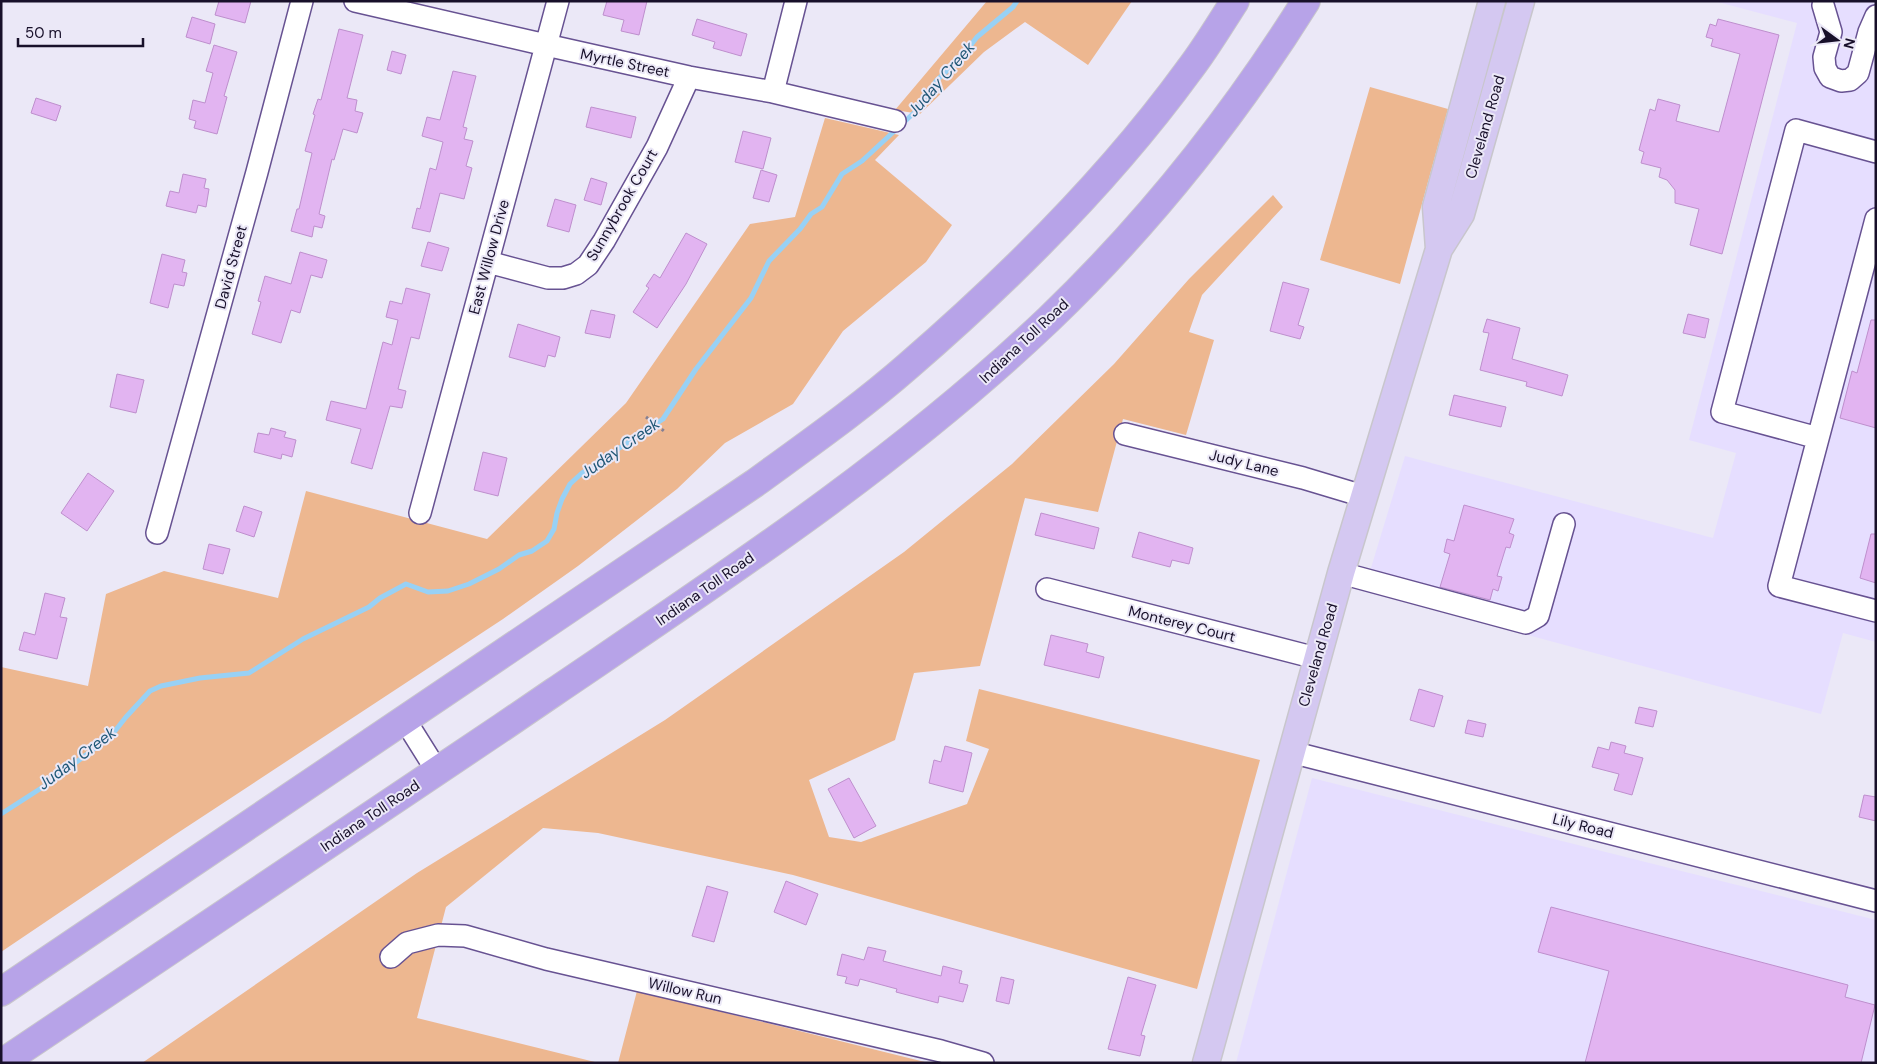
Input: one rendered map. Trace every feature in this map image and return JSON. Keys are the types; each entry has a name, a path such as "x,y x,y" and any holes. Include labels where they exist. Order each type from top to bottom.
{"highway":[{"path":"1,992 755,483 841,420 907,367 984,299 1070,214 1137,136 1189,70 1236,1"},
{"name":"Indiana Toll Road","path":"2,1063 438,771 803,522 892,455 999,365 1086,282 1144,219 1217,129 1282,39 1306,1"}],"main road":[{"name":"Cleveland Road","path":"1439,249 1436,207 1492,1"},
{"name":"Cleveland Road","path":"1206,1063 1316,658 1363,496 1439,249 1460,214 1521,1"}],"street":[{"name":"David Street","path":"158,533 302,1"},
{"name":"Myrtle Street","path":"355,1 689,77 773,92 895,121"},
{"name":"East Willow Drive","path":"420,513 558,1"},
{"path":"773,92 796,1"},
{"path":"1824,5 1831,32 1824,57 1824,68 1830,78 1841,81 1850,80 1858,73 1869,32 1876,16"},
{"name":"Sunnybrook Court","path":"488,262 548,278 563,278 576,274 588,265 604,241 656,147 689,77"},
{"path":"1818,438 1722,412 1796,130 1876,152"},
{"path":"1876,219 1779,586 1876,611"},
{"name":"Judy Lane","path":"1125,434 1275,470 1363,496"},
{"path":"1341,573 1526,623 1538,616 1564,524"},
{"name":"Monterey Court","path":"1047,589 1316,658"},
{"path":"404,720 438,771"},
{"name":"Lily Road","path":"1290,752 1876,900"},
{"name":"Willow Run","path":"391,957 407,943 438,936 465,936 546,959 983,1063"}],"path":[{"path":"646,417 664,431"}],"shaded area":[{"path":"987,1 1132,1 1088,65 1025,22 984,52 920,114 895,110"},
{"path":"1714,1 1876,1 1876,642 1843,633 1821,714 1364,591 1405,456 1713,538 1736,453 1689,440 1797,23"},
{"path":"1370,87 1448,109 1400,284 1320,260"},
{"path":"825,118 899,135 875,160 952,225 926,262 843,331 793,404 725,443 677,489 578,566 503,619 173,836 1,952 1,667 88,686 106,594 164,571 278,598 306,491 487,539 626,403 750,224 795,217"},
{"path":"1273,195 1283,207 1202,295 1189,332 1214,340 1186,435 1123,419 1098,512 1025,498 980,666 914,673 895,740 809,780 829,837 861,842 967,804 989,749 966,741 979,689 1260,760 1197,989 793,875 598,833 543,828 446,907 417,1018 599,1063 142,1063 417,873 665,720 904,552 1012,464 1114,364 1189,279"},
{"path":"1312,778 1876,920 1876,1063 1236,1063"},
{"path":"637,991 929,1063 618,1063"}],"building":[{"path":"219,1 251,1 245,23 215,15"},
{"path":"607,1 647,1 639,35 621,31 624,20 603,15"},
{"path":"192,17 215,24 210,44 186,37"},
{"path":"697,19 747,34 741,56 713,48 715,42 692,35"},
{"path":"1718,19 1779,35 1722,254 1690,245 1699,209 1675,203 1675,190 1667,180 1659,177 1661,168 1641,163 1644,152 1639,150 1650,109 1655,111 1658,99 1680,105 1676,121 1719,132 1740,54 1711,46 1713,39 1706,37 1710,24 1716,26"},
{"path":"339,29 363,35 347,98 357,100 355,111 363,113 357,133 343,129 334,160 332,159 319,214 325,216 322,228 314,226 312,237 291,231 297,209 299,209 312,153 305,151 315,115 313,114 318,99 321,100"},
{"path":"214,45 237,52 224,96 227,97 217,134 194,128 196,121 189,119 193,100 205,103 213,73 206,71"},
{"path":"392,51 406,55 401,74 387,70"},
{"path":"453,71 476,76 463,127 467,128 464,139 473,141 466,166 472,168 464,199 440,193 430,232 412,228 417,208 420,209 430,168 436,170 443,142 422,136 427,117 440,120"},
{"path":"36,98 61,106 56,121 31,113"},
{"path":"591,107 636,117 631,138 586,127"},
{"path":"743,131 771,138 763,169 735,162"},
{"path":"761,170 777,175 769,202 753,198"},
{"path":"183,174 206,179 204,188 209,189 206,207 198,205 196,213 166,206 170,191 179,193"},
{"path":"591,178 607,183 601,205 584,200"},
{"path":"555,199 576,205 569,232 547,226"},
{"path":"686,233 707,244 686,284 657,328 633,312 649,288 646,286 654,274 660,278"},
{"path":"428,242 449,248 442,271 421,266"},
{"path":"300,252 327,260 322,278 311,275 300,313 291,310 281,343 252,334 261,302 258,301 265,276 291,284"},
{"path":"162,254 185,260 182,272 187,273 184,286 174,284 168,308 150,303"},
{"path":"1283,282 1309,289 1298,325 1304,327 1300,339 1270,331"},
{"path":"406,288 430,294 419,339 411,337 398,389 406,391 402,408 390,406 372,469 351,463 361,429 326,420 331,401 366,409 383,342 392,345 398,320 386,317 390,301 402,304"},
{"path":"591,310 615,315 610,338 585,333"},
{"path":"1688,314 1709,319 1705,338 1683,333"},
{"path":"1487,319 1520,328 1512,359 1568,375 1562,396 1526,386 1527,382 1480,370 1489,333 1483,332"},
{"path":"1871,320 1876,320 1876,428 1840,418 1852,371 1857,373"},
{"path":"518,324 560,337 555,357 548,355 545,367 509,357"},
{"path":"117,374 144,380 136,413 110,407"},
{"path":"1454,395 1506,407 1501,427 1449,415"},
{"path":"271,428 286,432 284,437 296,440 292,457 282,454 281,459 254,452 258,433 269,435"},
{"path":"483,452 507,458 498,496 474,490"},
{"path":"88,473 114,491 87,531 61,513"},
{"path":"1464,505 1514,519 1509,533 1514,535 1510,548 1506,547 1497,576 1502,577 1498,591 1493,589 1490,600 1440,587 1450,554 1444,552 1447,539 1454,541"},
{"path":"244,506 262,512 254,537 236,531"},
{"path":"1041,513 1099,528 1094,549 1035,535"},
{"path":"1139,532 1193,548 1189,564 1172,560 1170,567 1132,557"},
{"path":"1871,534 1876,534 1876,583 1860,578"},
{"path":"209,544 230,549 223,574 203,569"},
{"path":"45,593 65,598 60,617 67,618 57,659 19,650 24,632 35,635"},
{"path":"1051,635 1088,644 1086,652 1104,657 1099,678 1044,665"},
{"path":"1419,689 1443,696 1434,727 1410,720"},
{"path":"1639,707 1657,711 1653,727 1635,723"},
{"path":"1468,720 1486,724 1483,737 1465,733"},
{"path":"1611,742 1626,746 1624,753 1643,758 1632,795 1614,790 1619,774 1592,767 1598,747 1609,750"},
{"path":"945,746 972,753 963,792 929,783 934,760 941,762"},
{"path":"849,778 876,826 854,838 828,789"},
{"path":"1864,795 1876,797 1876,821 1859,817"},
{"path":"786,881 818,894 806,925 774,912"},
{"path":"707,886 728,892 714,942 692,936"},
{"path":"1551,907 1848,985 1845,997 1875,1005 1861,1063 1585,1063 1609,971 1538,952"},
{"path":"868,947 886,951 883,961 941,976 943,966 962,971 959,983 968,985 963,1002 939,996 938,1003 896,992 897,989 860,979 858,986 845,983 847,977 837,975 842,954 864,960"},
{"path":"1001,977 1014,980 1009,1004 996,1001"},
{"path":"1128,977 1156,985 1141,1035 1145,1036 1140,1056 1108,1049"}],"waterway":[{"name":"Juday Creek","path":"1,814 46,785 111,736 150,691 161,686 200,678 249,673 303,639 369,607 380,598 406,584 428,592 448,591 469,584 499,569 519,555 532,551 547,541 554,529 557,513 570,484 582,473 611,457 618,449 663,419 696,369 751,298 769,261 800,229 811,214 822,207 842,174 862,161 916,111 937,80 960,59 977,37 1013,7 1017,1"}]}
